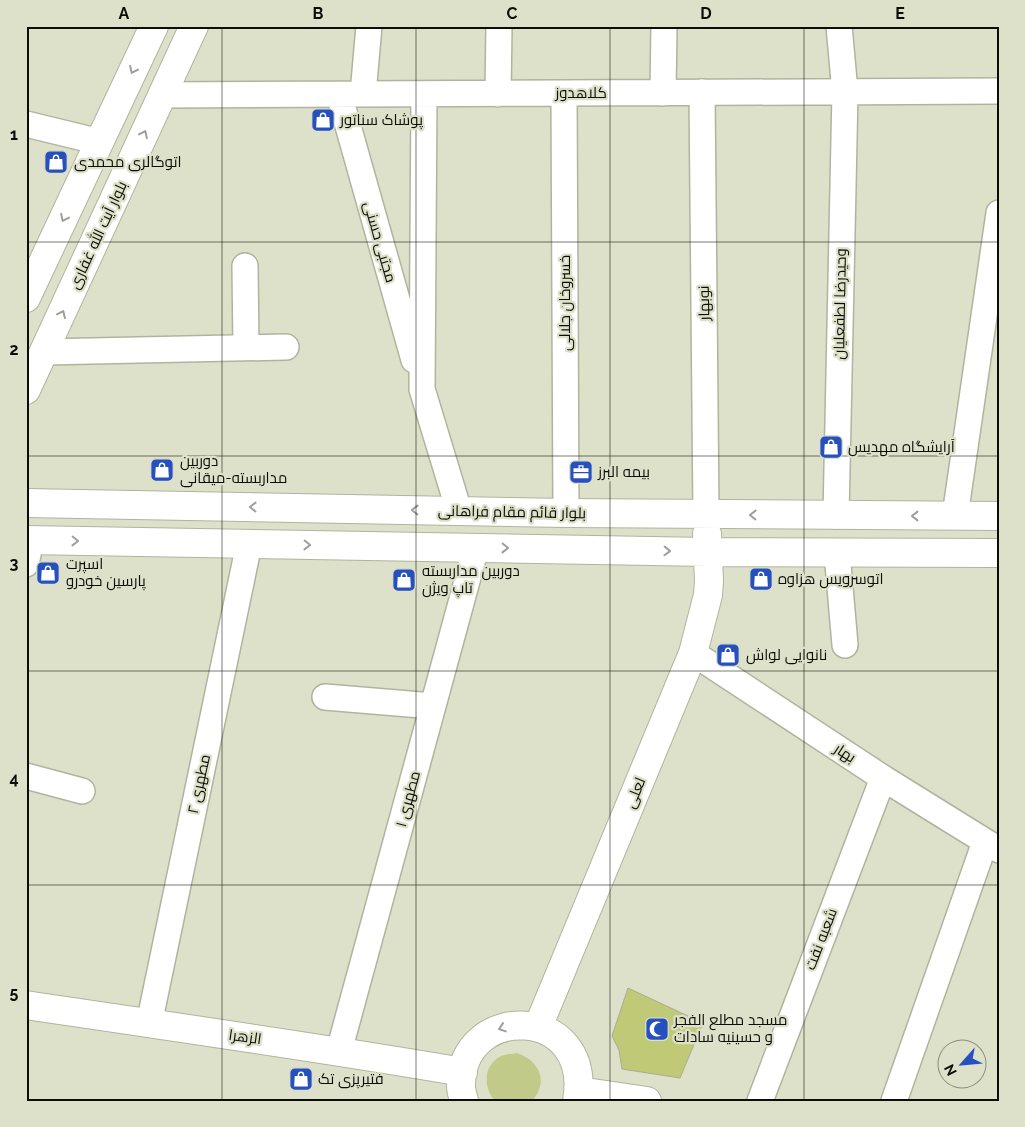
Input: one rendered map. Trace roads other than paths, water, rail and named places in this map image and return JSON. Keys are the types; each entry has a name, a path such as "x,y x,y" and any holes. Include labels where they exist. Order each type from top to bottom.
{"main road":[{"path":"27,296 154,26"},
{"name":"بلوار آیت الله غفاری","path":"26,390 194,26"},
{"name":"بلوار قائم مقام فراهانی","path":"26,503 566,513 999,516"},
{"name":"لعلی","path":"538,1027 693,653 708,595 706,514"},
{"path":"28,548 249,544 708,552 999,553"},
{"name":"الزهرا","path":"26,1005 340,1051 463,1072"},
{"path":"464,1101 461,1087 463,1072 468,1056 477,1043 490,1032 506,1026 522,1024 538,1027 549,1032 570,1052 577,1068 579,1079 578,1096 647,1101"}],"street":[{"path":"351,94 369,26"},
{"path":"498,94 499,26"},
{"path":"663,93 664,26"},
{"name":"وحیدرضا لطفعلیان","path":"836,516 845,92 839,26"},
{"name":"کلاهدوز","path":"162,95 999,91"},
{"name":"نوبهار","path":"702,92 706,514"},
{"name":"خسروخان جلالی","path":"564,93 566,513"},
{"name":"مجتبی حسنی","path":"351,94 422,389 459,511"},
{"name":"مجتبی حسنی","path":"422,389 424,94"},
{"path":"26,124 100,142"},
{"path":"955,516 999,213"},
{"path":"245,266 246,347"},
{"path":"44,352 286,346"},
{"name":"مطهری ۲","path":"149,1024 249,544"},
{"name":"مطهری ۱","path":"340,1051 476,548"},
{"path":"837,553 845,646"},
{"name":"بهار","path":"693,653 883,778 992,846"},
{"path":"325,697 433,706"},
{"path":"26,776 82,791"},
{"name":"شعبه نفت","path":"760,1101 883,778"},
{"path":"894,1101 992,846"}],"place":[{"name":"پوشاک سناتور","path":"323,120"},
{"name":"اتوگالری محمدی","path":"56,162"},
{"name":"آرایشگاه مهدیس","path":"831,447"},
{"name":"دوربین مداربسته-میقانی","path":"162,470"},
{"name":"بیمه البرز","path":"581,472"},
{"name":"اسپرت پارسین خودرو","path":"48,573"},
{"name":"اتوسرویس هزاوه","path":"761,579"},
{"name":"دوربین مداربسته تاپ ویژن","path":"404,580"},
{"name":"نانوایی لواش","path":"728,655"},
{"name":"مسجد مطلع الفجر و حسینیه سادات","path":"657,1029"},
{"name":"فتیرپزی تک","path":"301,1079"}]}
